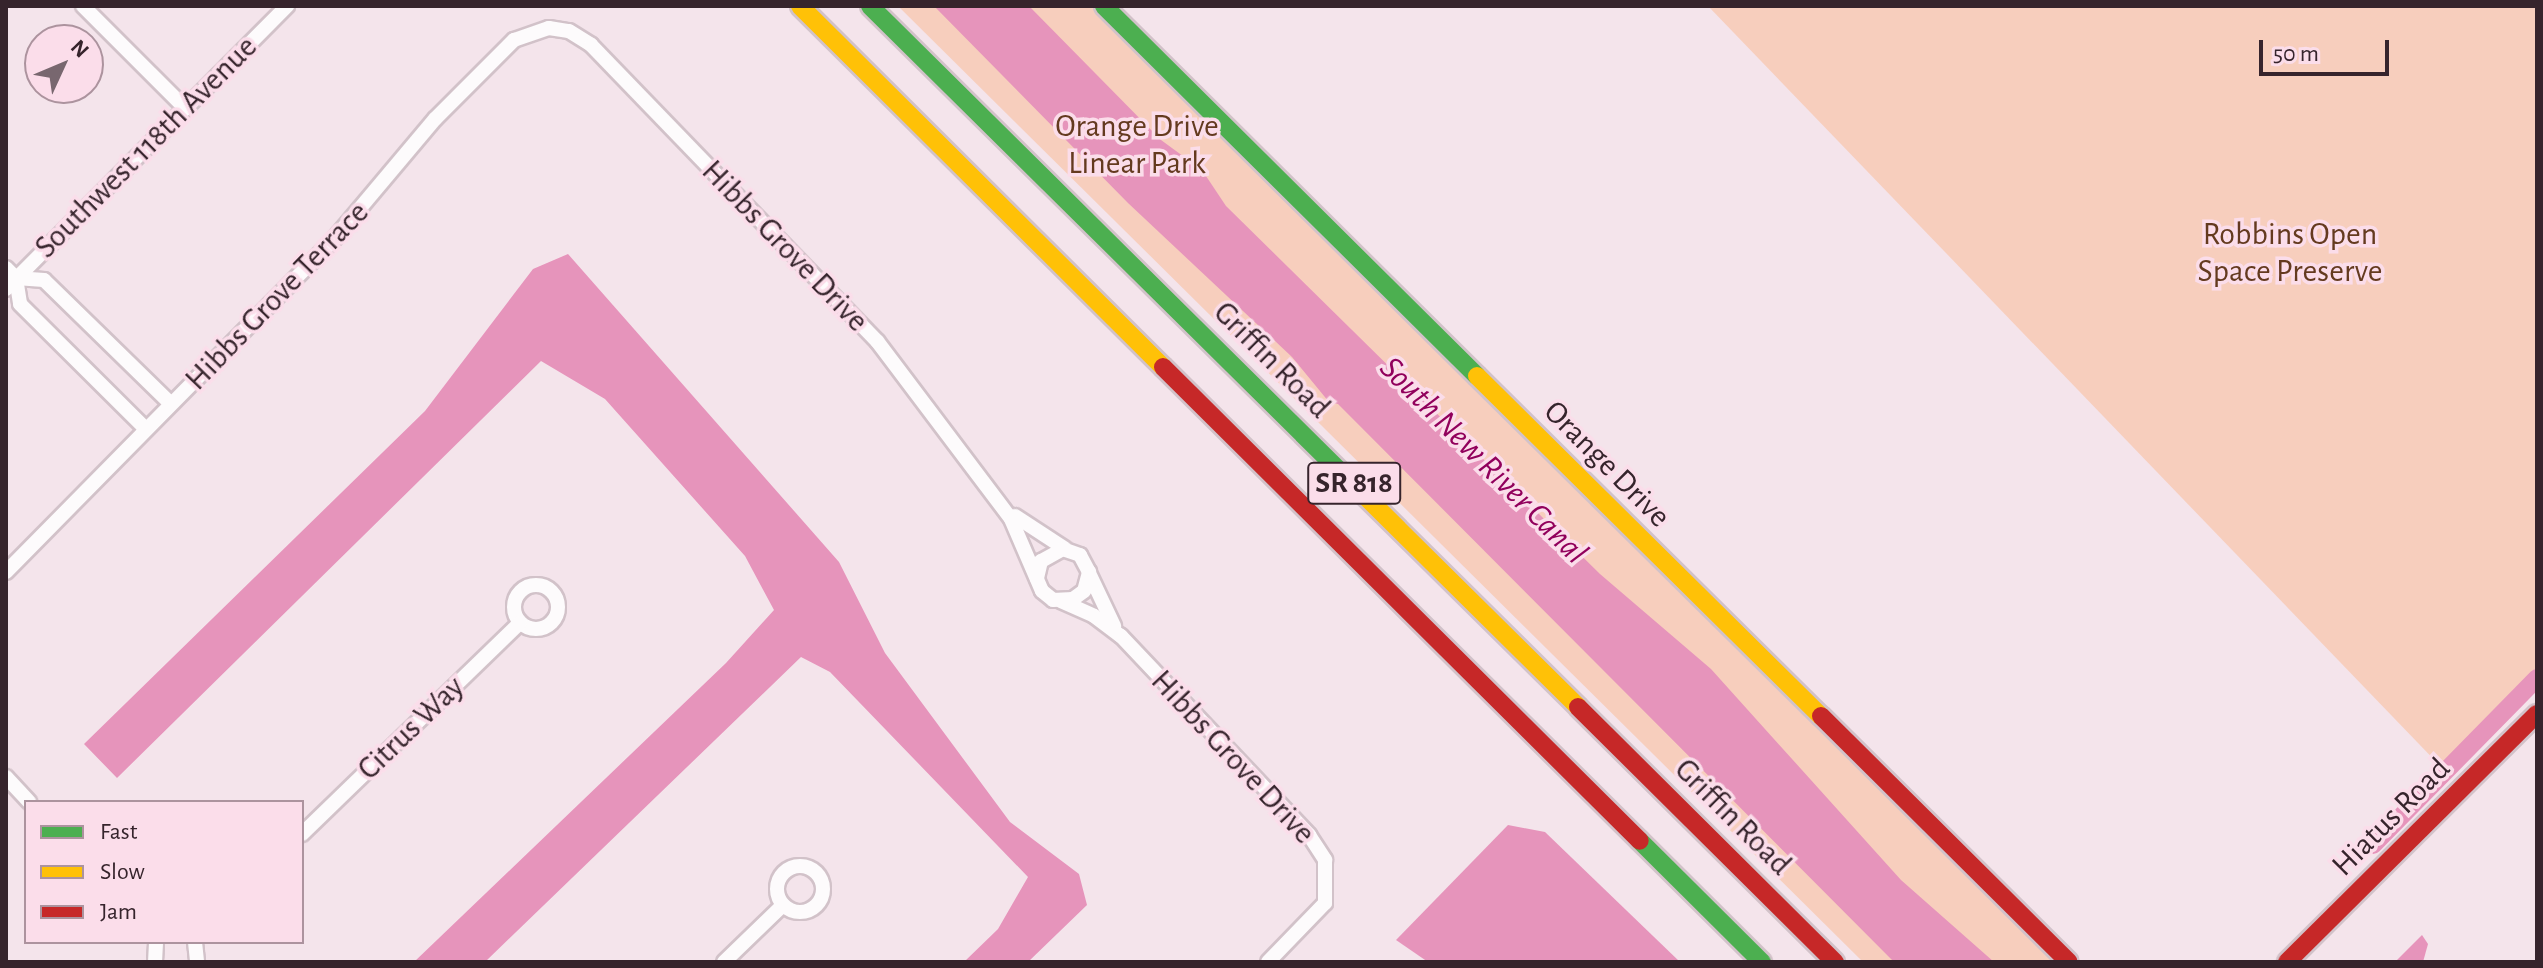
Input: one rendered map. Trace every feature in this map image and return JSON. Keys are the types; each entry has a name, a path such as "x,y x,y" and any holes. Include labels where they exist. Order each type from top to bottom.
{"main road":[{"name":"SR 818","path":"800,6 1762,962"},
{"name":"Griffin Road","path":"870,6 1835,962"},
{"name":"Orange Drive","path":"1104,6 2069,962"},
{"name":"Hiatus Road","path":"2287,962 2535,720"}],"street":[{"path":"83,6 184,107"},
{"name":"Southwest 118th Avenue","path":"9,279 287,6"},
{"name":"Hibbs Grove Terrace","path":"6,572 361,211 435,119 507,46 522,35 549,28"},
{"name":"Hibbs Grove Drive","path":"549,28 569,31 591,45 877,341 995,496 1024,540 1037,579"},
{"path":"146,429 20,304 9,279 44,280 171,404"},
{"name":"Hibbs Grove Drive","path":"995,496 1037,535 1069,550"},
{"path":"1069,550 1080,555 1089,572 1079,596 1060,601 1042,591 1037,579 1045,556 1069,550"},
{"name":"Hibbs Grove Drive","path":"1089,572 1121,636"},
{"name":"Hibbs Grove Drive","path":"1060,601 1094,616 1121,636 1309,835 1325,860 1328,885 1317,913 1268,962"},
{"name":"Citrus Way","path":"304,832 520,623"},
{"path":"6,777 27,800"},
{"path":"724,962 783,905"}],"green space":[{"name":"Orange Drive Linear Park","path":"898,6 1093,6 2056,962 1863,962"},
{"name":"Robbins Open Space Preserve","path":"1708,6 2537,6 2537,677 2445,771"}],"water":[{"name":"South New River Canal","path":"934,6 1029,6 1161,140 1202,170 1226,206 1600,574 1711,669 1901,880 1994,962 1894,962 1338,404 1329,402 1292,357 1128,203"},
{"path":"568,254 839,562 885,653 1010,822 1079,874 1087,905 1028,962 964,962 998,929 1028,877 830,672 801,657 485,962 414,962 726,663 774,610 745,556 605,399 541,361 117,778 84,744 425,411 533,269"},
{"path":"1508,825 1545,832 1680,962 1428,962 1396,940"},
{"path":"2422,935 2428,944 2423,962 2395,962"}],"waterway":[{"path":"2373,845 2537,678"}],"traffic: fast":[{"path":"870,6 1360,491"},
{"path":"1104,6 1477,376"},
{"path":"1640,841 1762,962"}],"traffic: slow":[{"path":"800,6 1163,367"},
{"path":"1477,376 1821,716"},
{"path":"1360,491 1578,707"}],"traffic: jam":[{"path":"1163,367 1640,841"},
{"path":"1578,707 1835,962"},
{"path":"2287,962 2537,714"},
{"path":"1821,716 2069,962"}]}
